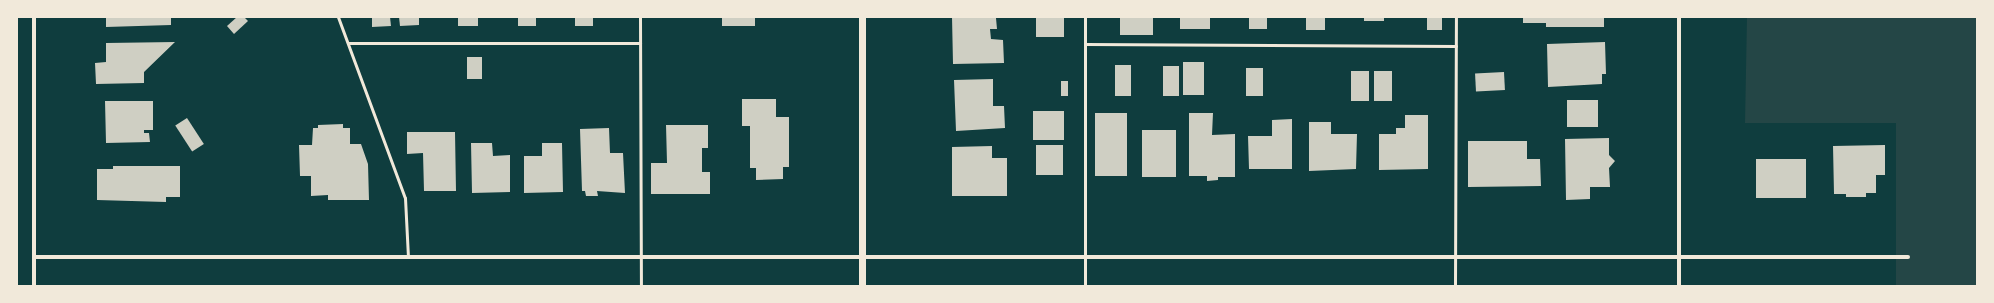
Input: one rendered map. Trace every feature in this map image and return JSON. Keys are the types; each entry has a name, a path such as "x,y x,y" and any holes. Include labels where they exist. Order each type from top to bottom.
{"street":[{"path":"34,17 34,286"},
{"path":"862,17 862,286"},
{"path":"1679,17 1679,286"},
{"path":"34,257 1908,257"}],"lane":[{"path":"338,17 405,198 408,257"},
{"path":"640,17 641,286"},
{"path":"1084,286 1085,17"},
{"path":"1455,286 1456,17"},
{"path":"348,43 640,43"},
{"path":"1085,44 1456,46"}],"shaded area":[{"path":"1747,17 1977,17 1977,286 1896,286 1896,123 1745,123"}],"building":[{"path":"106,17 171,17 171,25 106,27"},
{"path":"237,17 244,17 248,21 234,34 227,26"},
{"path":"372,17 390,17 391,26 372,27"},
{"path":"399,17 419,17 419,25 400,26"},
{"path":"458,17 478,17 478,26 458,26"},
{"path":"518,17 536,17 536,26 518,26"},
{"path":"575,17 593,17 593,26 575,26"},
{"path":"722,17 755,17 755,26 722,26"},
{"path":"952,17 996,18 997,29 990,29 991,39 1003,40 1004,63 953,64"},
{"path":"1036,17 1064,17 1064,37 1036,37"},
{"path":"1120,17 1153,17 1153,35 1120,35"},
{"path":"1180,17 1210,17 1210,29 1180,29"},
{"path":"1249,17 1267,17 1267,29 1249,29"},
{"path":"1306,17 1325,17 1325,30 1306,30"},
{"path":"1364,17 1384,17 1384,21 1364,21"},
{"path":"1427,17 1442,17 1442,30 1427,30"},
{"path":"1523,17 1604,17 1604,27 1546,27 1546,23 1523,23"},
{"path":"175,42 144,72 144,83 96,84 95,63 106,62 106,43"},
{"path":"1605,42 1606,74 1602,74 1602,84 1548,87 1547,44"},
{"path":"467,57 482,57 482,79 467,79"},
{"path":"1183,62 1204,62 1204,95 1183,95"},
{"path":"1115,65 1131,65 1131,96 1115,96"},
{"path":"1163,66 1179,66 1179,96 1163,96"},
{"path":"1246,68 1263,68 1263,96 1246,96"},
{"path":"1351,71 1369,71 1369,101 1351,101"},
{"path":"1374,71 1392,71 1392,101 1374,101"},
{"path":"1504,72 1505,90 1476,91 1475,74"},
{"path":"993,79 993,106 1004,106 1005,128 956,131 954,80"},
{"path":"1061,81 1068,81 1068,96 1061,96"},
{"path":"742,99 776,99 776,117 789,117 789,167 783,167 783,179 756,180 756,168 750,168 750,126 742,126"},
{"path":"1567,100 1598,100 1598,127 1567,127"},
{"path":"105,101 153,101 153,130 144,130 144,133 149,133 150,142 106,143"},
{"path":"1033,111 1064,111 1064,140 1033,140"},
{"path":"1095,113 1127,113 1127,176 1095,176"},
{"path":"1189,113 1213,113 1212,135 1235,134 1235,177 1218,177 1218,180 1207,181 1207,176 1189,176"},
{"path":"1405,115 1428,115 1428,169 1379,170 1379,134 1396,134 1396,128 1405,128"},
{"path":"187,118 204,144 192,152 175,126"},
{"path":"1292,119 1292,169 1249,169 1248,136 1272,136 1272,120"},
{"path":"1309,122 1331,122 1331,134 1357,134 1356,169 1309,171"},
{"path":"343,124 343,128 350,128 350,144 361,144 368,164 369,200 328,200 328,195 311,196 311,176 300,176 299,145 312,145 313,128 318,128 318,125"},
{"path":"666,125 708,125 708,148 702,148 702,172 710,172 710,194 651,194 651,163 667,163"},
{"path":"609,128 610,153 623,153 625,193 597,191 598,196 586,196 585,191 582,191 580,129"},
{"path":"1142,130 1176,130 1176,177 1142,177"},
{"path":"407,132 455,132 456,191 424,191 423,153 407,154"},
{"path":"1609,138 1609,155 1615,161 1609,168 1610,187 1590,187 1590,199 1566,200 1565,139"},
{"path":"1468,141 1527,141 1527,159 1540,159 1541,186 1468,187"},
{"path":"471,143 492,143 493,156 510,155 510,192 472,193"},
{"path":"542,143 562,143 563,192 524,193 524,156 542,156"},
{"path":"1036,145 1063,145 1063,175 1036,175"},
{"path":"1885,145 1885,175 1876,175 1876,193 1866,193 1866,197 1846,197 1846,194 1834,194 1833,146"},
{"path":"992,146 992,158 1007,158 1007,196 952,196 952,147"},
{"path":"1756,159 1806,159 1806,198 1756,198"},
{"path":"113,166 180,166 180,197 166,197 166,202 97,200 97,169 113,169"}]}
